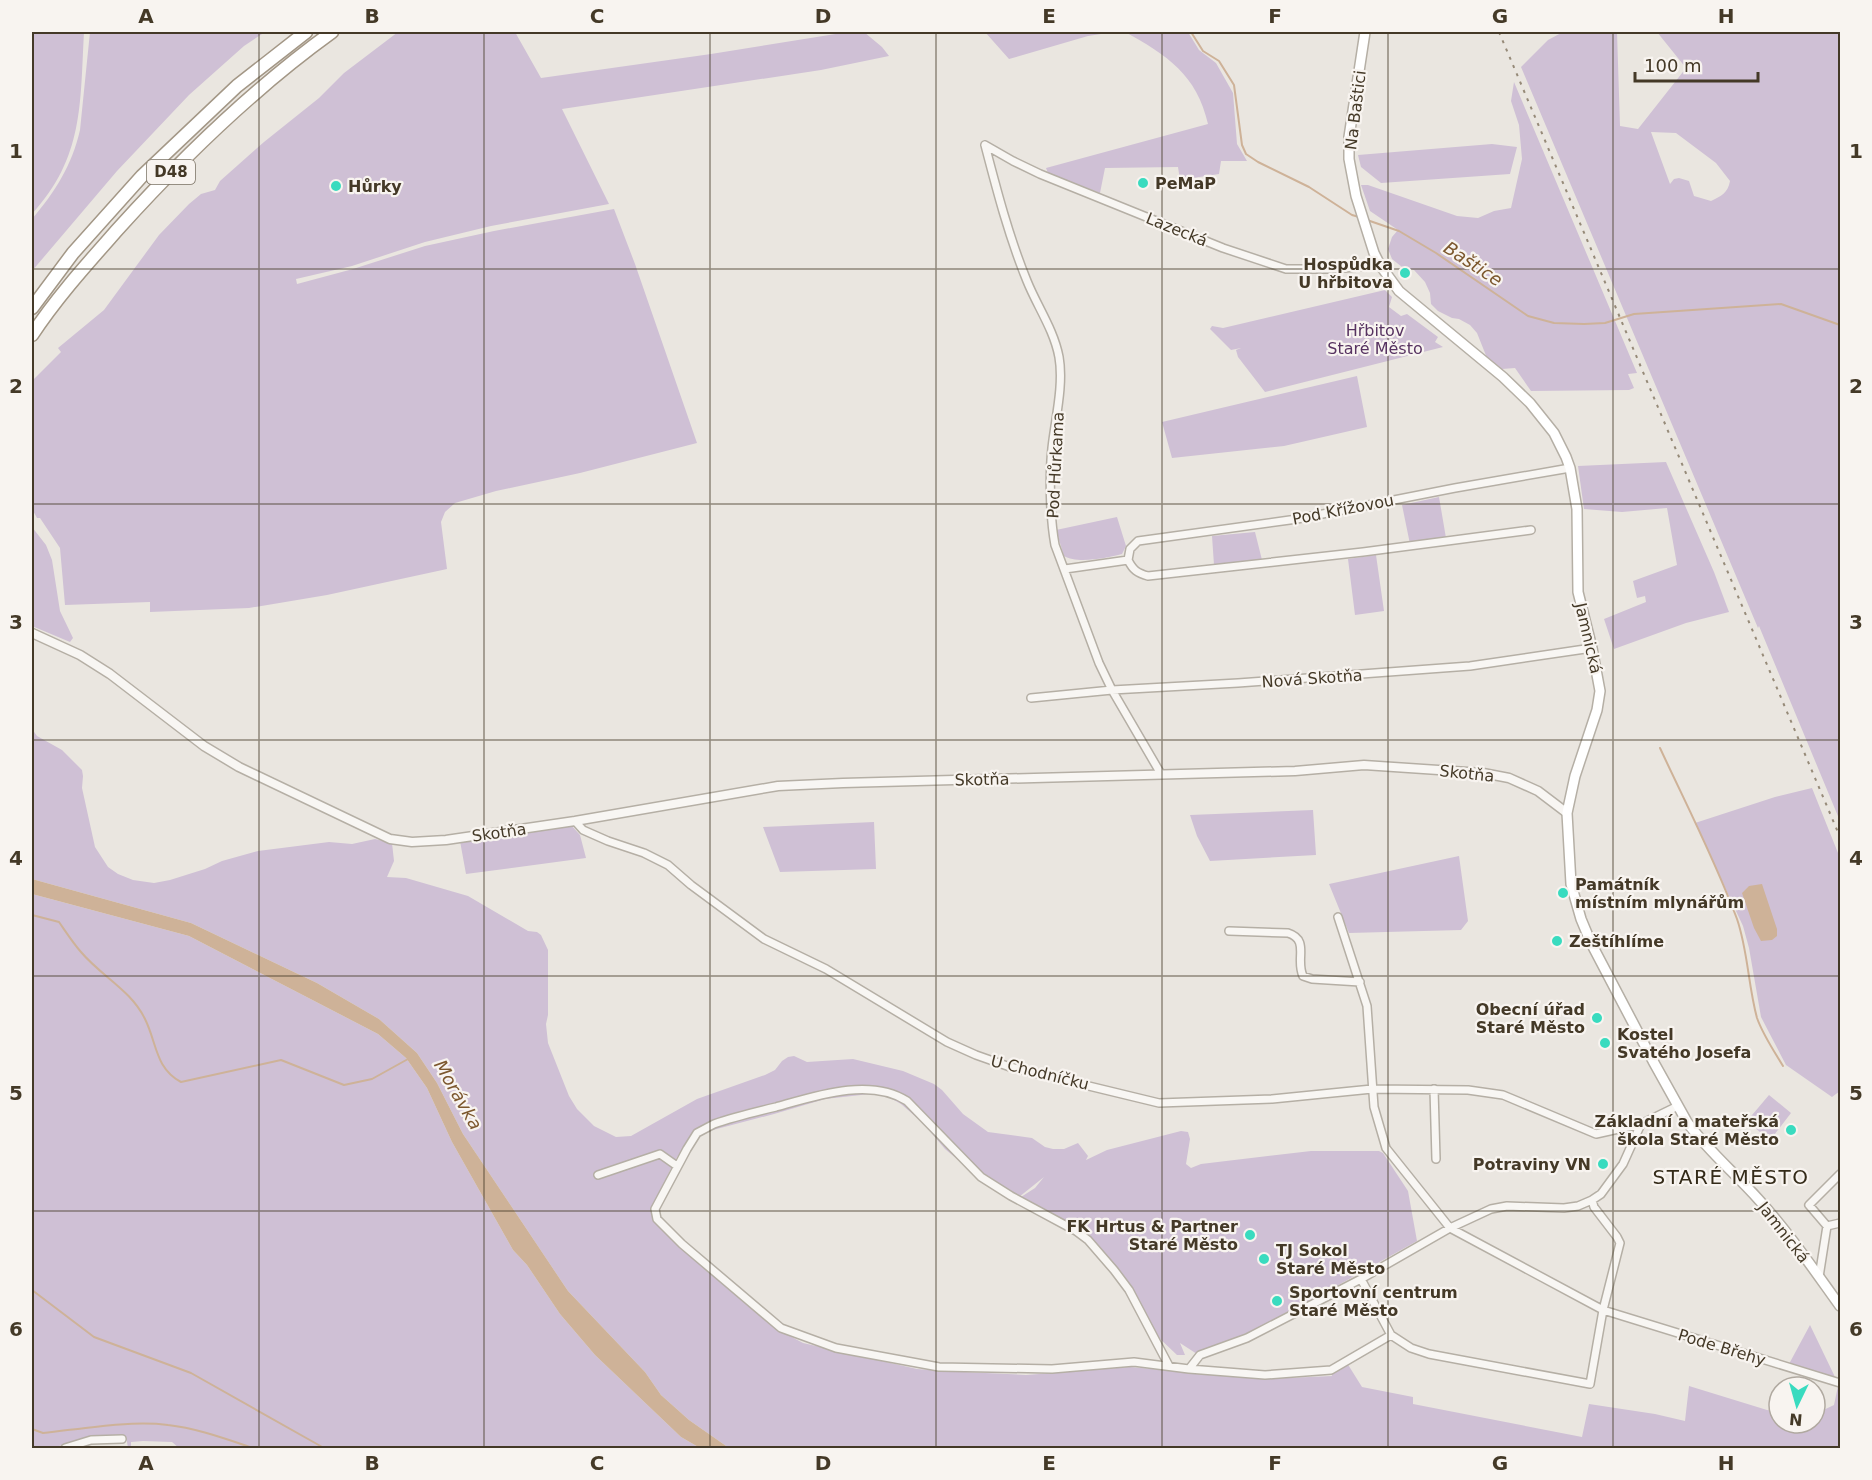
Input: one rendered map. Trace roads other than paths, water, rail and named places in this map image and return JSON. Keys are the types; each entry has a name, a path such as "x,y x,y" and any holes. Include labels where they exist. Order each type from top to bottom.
{"highway":[{"name":"D48","path":"32,308 73,253 142,176 237,86 306,32"},
{"name":"D48","path":"32,335 87,264 176,167 223,121 313,45 332,32"}],"main road":[{"name":"Na Baštici","path":"1364,223 1349,159 1349,137 1365,32"},
{"name":"Jamnická","path":"1364,223 1380,265 1395,286 1406,298 1503,377 1530,403 1554,433 1566,457 1577,508 1578,592 1599,682 1599,698 1575,776 1567,813 1571,884 1581,919 1609,979 1678,1106 1698,1136 1760,1200 1840,1306"}],"street":[{"name":"Lazecká","path":"985,145 1040,174 1223,248 1286,269 1332,269 1380,265"},
{"name":"Pod Hůrkama","path":"985,145 1013,242 1036,305 1056,342 1060,359 1061,376 1052,452 1052,527 1055,544 1099,663 1112,690 1161,774"},
{"name":"Pod Křížovou","path":"1128,560 1130,549 1138,541 1297,519 1570,468"},
{"path":"1065,569 1128,560 1138,574 1148,576 1363,552 1531,530"},
{"name":"Skotňa","path":"32,633 70,650 110,674 204,746 222,757 390,839 412,842 447,840 575,821 778,786 1295,771 1364,765 1483,773 1509,778 1538,791 1567,813"},
{"name":"Nová Skotňa","path":"1030,698 1112,690 1470,666 1592,648"},
{"name":"U Chodníčku","path":"575,821 583,830 644,853 668,866 764,939 826,969 947,1042 1010,1067 1159,1103 1272,1100 1372,1089 1468,1090 1503,1095 1596,1134 1641,1124"},
{"path":"1338,917 1360,982 1368,1015 1374,1107 1386,1148 1450,1228"},
{"path":"1229,931 1288,933 1297,936 1300,941 1300,969 1303,976 1312,980 1360,982"},
{"path":"1434,1089 1436,1159"},
{"path":"1169,1366 1129,1290 1088,1240 981,1177 907,1101 897,1095 885,1092 837,1091 722,1121 697,1133 655,1209 657,1219 682,1244 787,1332 836,1348 939,1367 1053,1369 1134,1362 1189,1369 1265,1375 1331,1370 1391,1335"},
{"path":"1189,1369 1200,1355 1247,1338 1361,1279 1450,1228 1491,1209 1507,1206 1564,1208 1578,1206 1592,1200 1601,1194 1623,1164 1641,1124 1678,1106"},
{"path":"598,1175 660,1154 677,1166"},
{"path":"1819,1277 1827,1226 1809,1204 1840,1174"},
{"path":"1361,1279 1391,1335 1411,1348 1429,1354 1590,1384 1603,1310 1620,1243 1594,1207 1592,1200"},
{"path":"1827,1226 1840,1223"},
{"name":"Pode Břehy","path":"1450,1228 1603,1310 1840,1383"},
{"path":"65,1449 91,1440 122,1439"}],"waterway":[{"name":"Baštice","path":"1191,32 1203,51 1219,61 1234,85 1242,145 1246,154 1309,187 1352,215 1359,217"},
{"name":"Baštice","path":"1367,220 1399,231 1436,253 1528,316 1554,323 1605,323 1634,314 1781,304 1840,325"},
{"path":"1660,748 1710,854 1737,919 1744,943 1757,1018 1765,1037 1783,1066"},
{"path":"32,915 59,922 89,961 124,991 145,1019 166,1070 181,1082 281,1060 344,1085 372,1079 408,1059"},
{"path":"32,1290 94,1337 191,1373 324,1448"},
{"path":"32,1429 43,1433 122,1424 168,1425 200,1431 253,1448"}],"railway":[{"path":"1499,32 1840,837"}],"place":[{"name":"PeMaP","path":"1143,183"},
{"name":"Hůrky","path":"336,186"},
{"name":"Hospůdka U hřbitova","path":"1405,273"},
{"name":"Památník místním mlynářům","path":"1563,893"},
{"name":"Zeštíhlíme","path":"1557,941"},
{"name":"Obecní úřad Staré Město","path":"1597,1018"},
{"name":"Kostel Svatého Josefa","path":"1605,1043"},
{"name":"Základní a mateřská škola Staré Město","path":"1791,1130"},
{"name":"Potraviny VN","path":"1603,1164"},
{"name":"FK Hrtus & Partner Staré Město","path":"1250,1235"},
{"name":"TJ Sokol Staré Město","path":"1264,1259"},
{"name":"Sportovní centrum Staré Město","path":"1277,1301"}],"district":[{"name":"STARÉ MĚSTO","path":"1731,1177"}],"park label":[{"name":"Hřbitov Staré Město","path":"1375,339"}],"water label":[{"name":"Morávka","path":"458,1095"}]}
